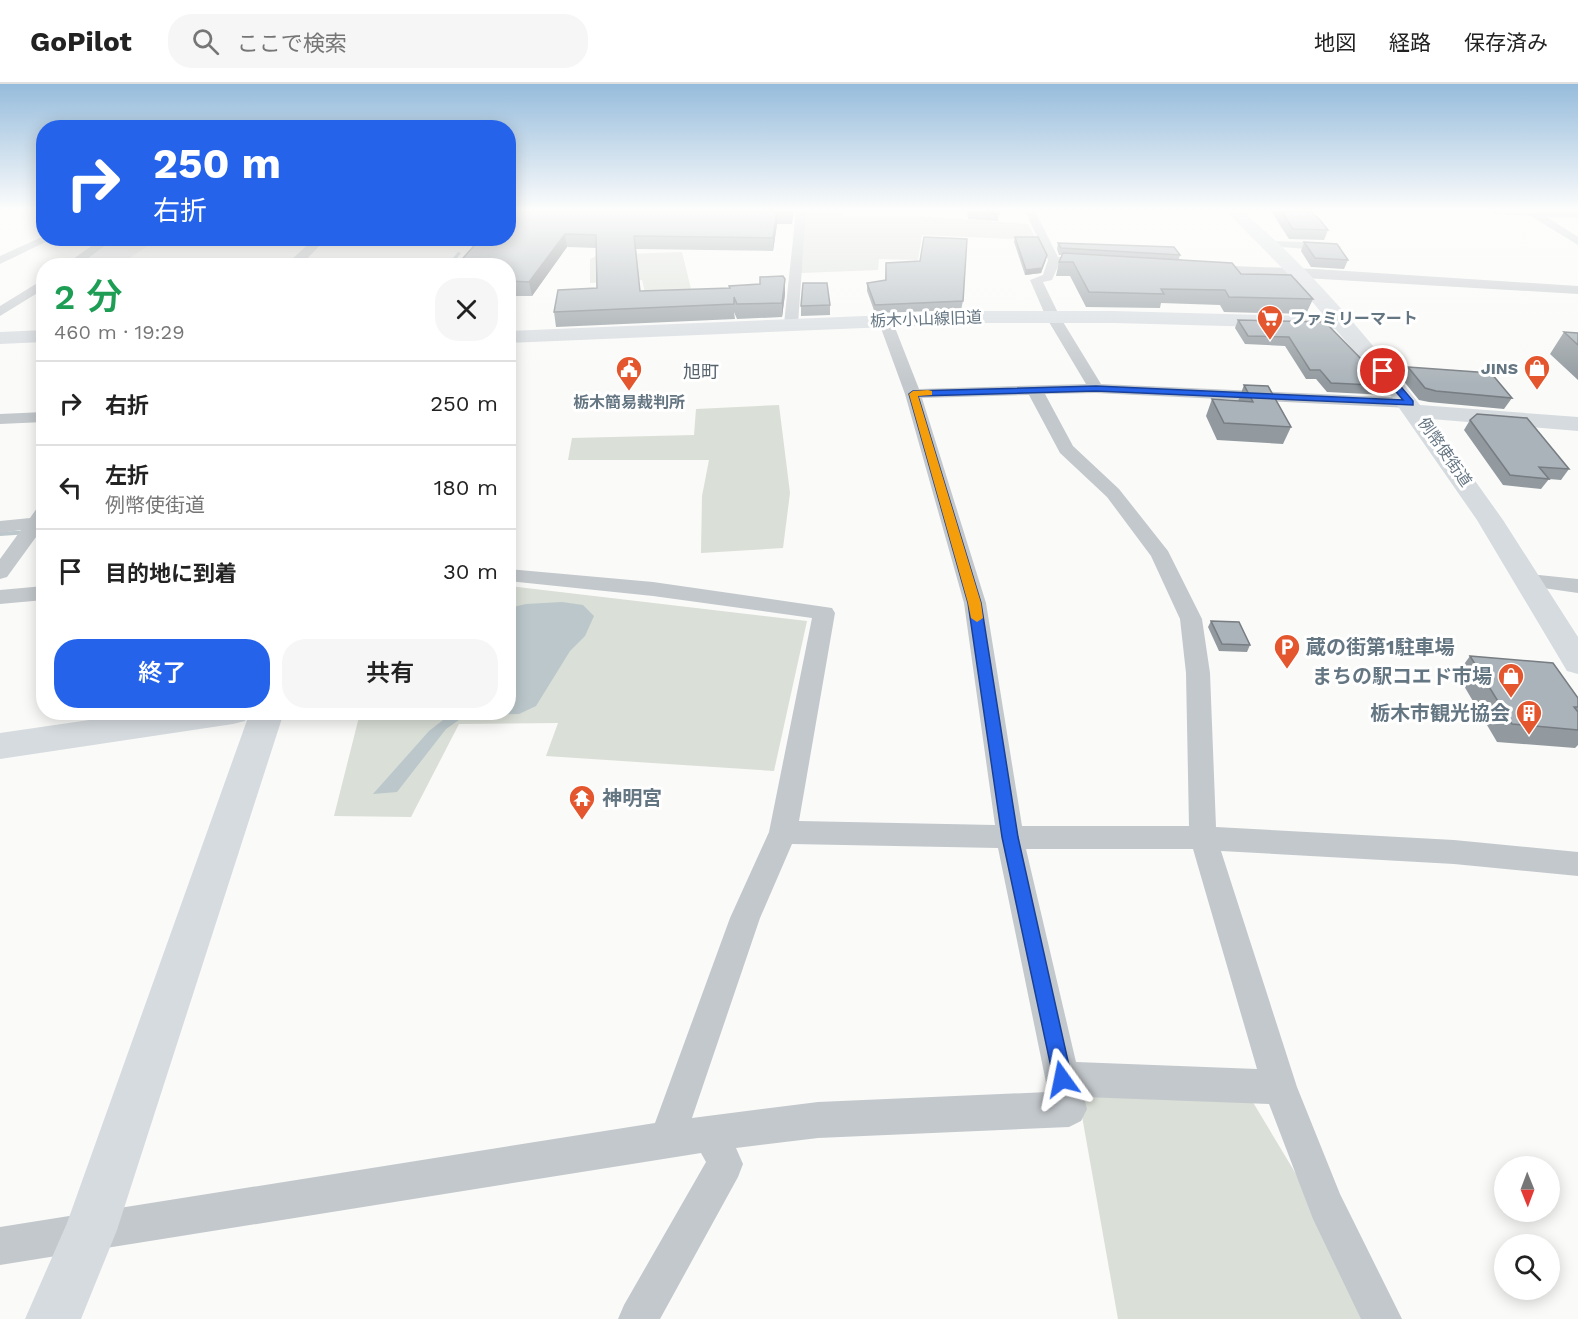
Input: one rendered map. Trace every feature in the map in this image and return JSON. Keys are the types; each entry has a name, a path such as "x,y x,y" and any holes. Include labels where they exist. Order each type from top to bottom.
{"street":[{"path":"791,324 796,269"},
{"path":"1051,269 1048,277 1036,280 1053,316 1096,388"},
{"path":"1197,269 1296,272 1578,290"},
{"name":"例幣使街道","path":"1293,269 1343,323 1413,407 1469,486 1578,663"},
{"path":"0,312 36,288"},
{"path":"22,297 36,297"},
{"name":"栃木小山線旧道","path":"516,338 885,320 1053,316 1343,323"},
{"path":"0,1246 711,1133 818,1120 1069,1109 1010,837 975,603 913,394 885,320"},
{"path":"0,338 36,336"},
{"path":"913,394 1096,388 1413,407 1578,424"},
{"path":"1034,389 1066,449 1113,493 1161,555 1191,619 1200,708 1203,838 1280,1087 1326,1206 1382,1319"},
{"path":"0,419 36,417"},
{"path":"0,527 34,525"},
{"path":"0,573 34,525"},
{"path":"516,576 633,586 824,612 783,832 745,918 667,1139"},
{"path":"1529,580 1578,586"},
{"path":"0,597 36,594"},
{"path":"0,746 178,720"},
{"path":"53,1319 91,1230 264,720"},
{"path":"783,832 1203,838 1454,852 1578,864"},
{"path":"1062,1079 1280,1087"},
{"path":"638,1319 725,1164 711,1133"}],"shaded area":[{"path":"590,269 686,269 691,289 691,301 648,304 642,280 590,283"},
{"path":"801,269 878,269 878,270 801,273"},
{"path":"779,405 790,493 783,548 701,553 702,496 709,460 568,460 572,438 694,435 696,409"},
{"path":"516,587 807,621 774,771 546,756 558,723 459,724 411,817 334,816 358,720 516,720"},
{"path":"562,602 583,605 594,616 585,636 570,651 536,706 516,714 516,606"},
{"path":"443,720 459,720 446,729 397,792 373,794 429,731"},
{"path":"1077,1088 1248,1094 1314,1204 1367,1319 1118,1319"}],"building":[{"path":"516,269 539,269 529,282 516,281"},
{"path":"597,269 638,269 640,291 730,288 729,286 760,284 760,277 783,276 785,279 782,303 737,304 734,297 734,304 554,312 558,290 597,288"},
{"path":"886,269 965,269 963,301 875,305 867,283 886,280"},
{"path":"1077,269 1237,269 1241,274 1291,275 1313,299 1229,297 1225,290 1161,289 1164,294 1089,292"},
{"path":"803,283 827,283 830,305 801,306"},
{"path":"1238,320 1325,322 1369,367 1377,368 1392,386 1331,383 1320,370 1310,370 1289,337 1248,336"},
{"path":"1564,332 1578,333 1578,345"},
{"path":"1408,367 1491,373 1512,398 1425,388"},
{"path":"1244,385 1268,386 1291,427 1224,423 1212,399 1253,402"},
{"path":"1477,414 1527,418 1569,469 1539,467 1549,479 1510,475 1470,420"},
{"path":"1211,621 1239,622 1250,645 1222,644"},
{"path":"1470,656 1553,663 1578,698 1578,707 1574,707 1578,712 1578,730 1512,724"}],"waterway":[{"path":"0,534 36,532"}],"slow traffic":[{"path":"928,393 913,394 975,603 977,618"}],"place":[{"name":"ファミリーマート","path":"1270,341"},
{"name":"JINS","path":"1537,391"},
{"name":"栃木簡易裁判所","path":"629,392"},
{"name":"蔵の街第1駐車場","path":"1287,670"},
{"name":"まちの駅コエド市場","path":"1511,699"},
{"name":"栃木市観光協会","path":"1529,736"},
{"name":"神明宮","path":"582,821"}],"district":[{"name":"旭町","path":"701,371"}],"route":[{"path":"1062,1079 1010,837 975,603 913,394 1096,388 1410,403 1383,371"}]}
